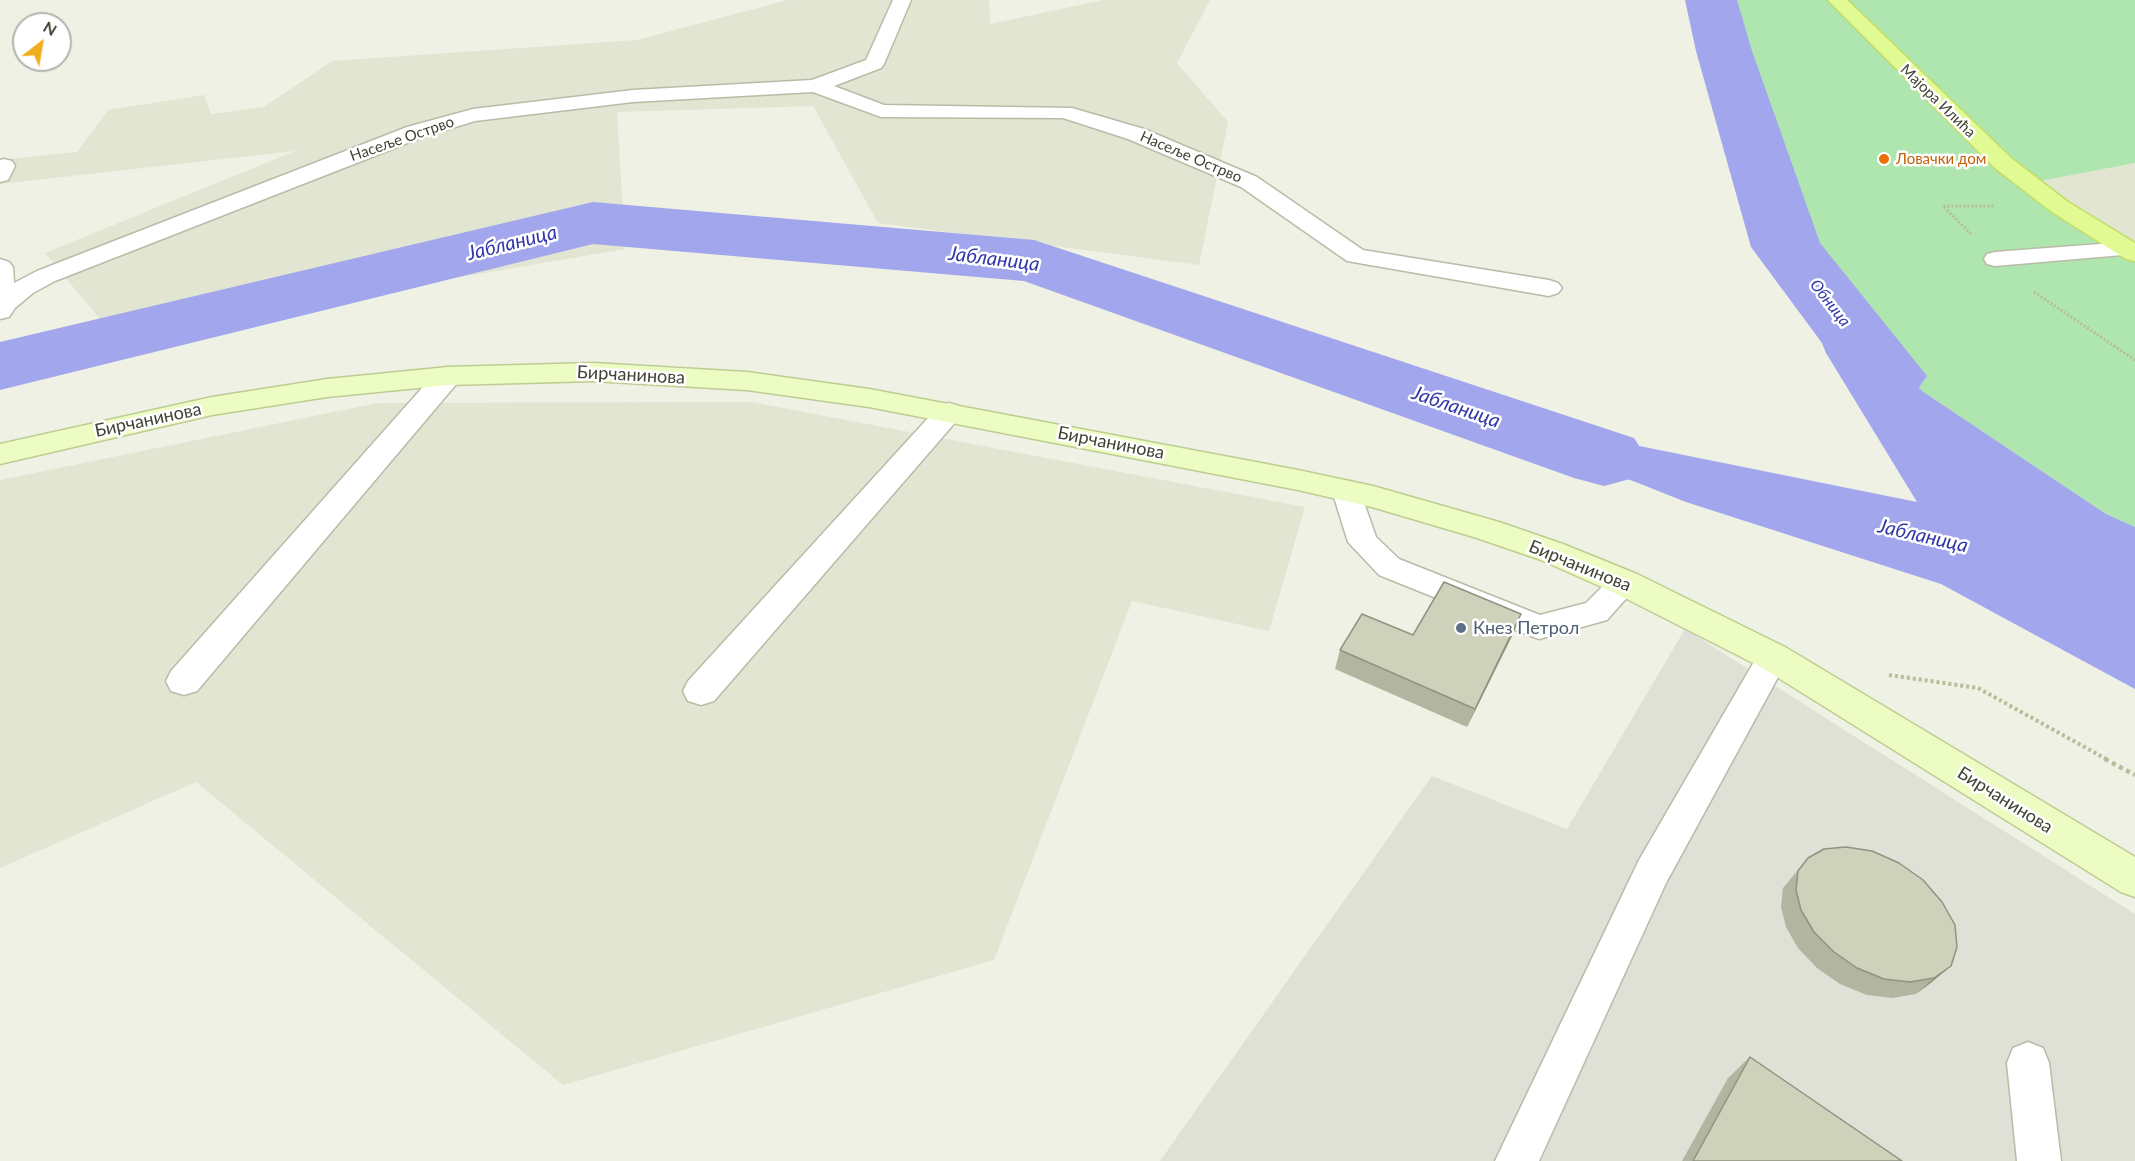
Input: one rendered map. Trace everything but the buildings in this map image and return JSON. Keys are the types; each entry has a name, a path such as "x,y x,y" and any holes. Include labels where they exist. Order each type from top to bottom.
{"main road":[{"name":"Мајора Илића","path":"1837,0 1891,56 2003,163 2060,207 2130,251"},
{"name":"Бирчанинова","path":"0,454 212,406 327,388 448,376 593,372 747,381 949,412 1346,491 1488,530 1552,552 1625,583 1773,657 2135,879"}],"street":[{"name":"Насеље Острво","path":"2,308 24,288 46,276 415,132 473,115 633,96 815,86 874,64 901,1"},
{"name":"Насеље Острво","path":"815,86 881,111 1065,112 1136,134 1249,182 1356,256 1549,288"},
{"path":"0,267 2,308"},
{"path":"184,681 448,376"},
{"path":"701,691 949,412"}],"lane":[{"path":"1995,259 2130,251"},
{"path":"1346,491 1363,542 1389,567 1539,627 1596,612 1625,583"},
{"path":"1517,1161 1652,872 1773,657"},
{"path":"2028,1063 2038,1161"}],"path":[{"path":"1887,674 1978,688 2135,774"}],"shaded area":[{"path":"788,0 989,0 990,24 1104,0 1210,0 1177,63 1228,122 1199,265 878,223 813,106 617,112 625,249 114,336 45,253 295,151 0,184 0,160 77,152 108,110 204,95 211,114 264,107 332,61 637,40"},
{"path":"2135,163 2135,254 2029,183"},
{"path":"751,402 1305,507 1269,631 1132,601 994,960 563,1085 196,782 0,868 0,480 378,403"},
{"path":"1685,629 2135,914 2135,1161 1160,1161 1432,776 1567,829"}],"green space":[{"path":"1711,0 2135,0 2135,163 2030,183 2135,254 2135,527 2106,514 1922,391 1867,329 1786,254 1724,51"}],"water":[{"path":"1786,254 1867,329 1922,391 2106,514 2135,527 2135,689 1941,584 1686,502 1446,407 1917,502 1826,353"}],"waterway":[{"name":"Обница","path":"1711,0 1724,51 1786,247 1887,376"},
{"name":"Јабланица","path":"0,366 593,223 1034,261 1604,458"}],"place":[{"name":"Ловачки дом","path":"1884,159"},
{"name":"Кнез Петрол","path":"1461,628"}]}
